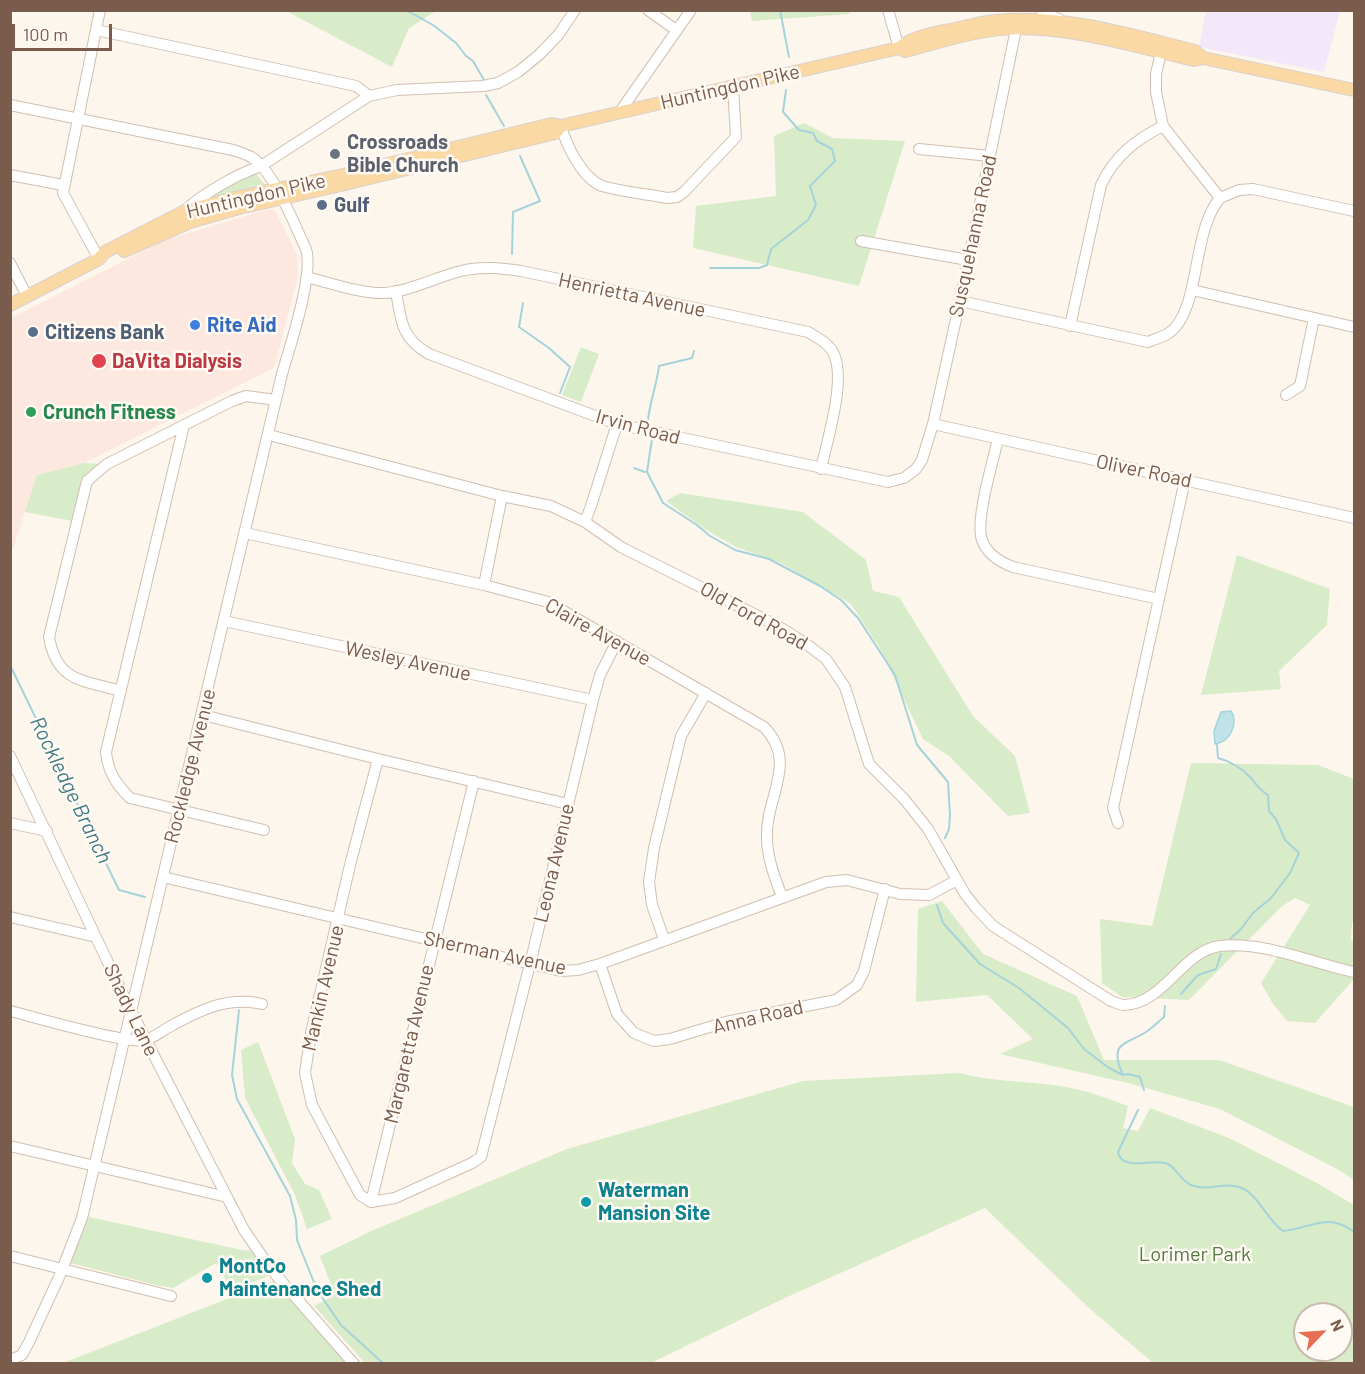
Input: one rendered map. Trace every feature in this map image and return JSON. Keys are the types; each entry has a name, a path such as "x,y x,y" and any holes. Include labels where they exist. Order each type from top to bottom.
{"main road":[{"name":"Huntingdon Pike","path":"1017,20 1064,32 1163,48"},
{"name":"Huntingdon Pike","path":"99,259 108,259 190,222 280,194 552,124 561,126 899,48 905,51 998,29 1017,20 1066,23 1108,30 1194,60 1203,58 1354,90"},
{"name":"Huntingdon Pike","path":"10,304 99,259 105,252 185,211 234,198 280,194"}],"street":[{"path":"99,259 63,193 63,185 100,10"},
{"path":"185,211 196,201 261,165 369,96 397,90 483,86 498,83 518,72 540,54 559,34 575,10"},
{"path":"648,10 676,30"},
{"path":"619,113 690,10"},
{"path":"888,10 899,48"},
{"path":"1041,10 1066,23"},
{"name":"Susquehanna Road","path":"922,460 933,424 960,301 1017,20"},
{"path":"96,30 356,86 369,96"},
{"path":"1163,48 1155,92 1163,126 1220,198"},
{"path":"561,126 567,145 578,162 600,185 667,198 677,197 736,137 733,87"},
{"path":"10,105 233,150 252,157 261,165"},
{"path":"1070,326 1101,185 1108,169 1120,154 1163,126"},
{"path":"919,149 990,156"},
{"name":"Rockledge Avenue","path":"10,1360 22,1355 62,1269 82,1218 276,400 308,277 306,249 280,194 261,165"},
{"path":"10,175 63,185"},
{"path":"960,301 1148,342 1171,332 1182,317 1192,290 1200,241 1207,218 1212,207 1220,198 1239,189 1253,189 1354,211"},
{"path":"861,241 968,260"},
{"path":"10,263 27,296"},
{"name":"Henrietta Avenue","path":"308,277 383,293 462,270 489,267 521,270 808,332 824,341 832,350 838,364 839,381 821,469"},
{"path":"1192,290 1354,327"},
{"name":"Irvin Road","path":"396,291 402,325 407,338 417,347 429,354 617,424 888,482 904,478 916,469 922,460"},
{"path":"1286,395 1300,386 1314,318"},
{"path":"121,691 71,677 52,654 49,637 87,481 107,464 246,396 276,400"},
{"path":"585,522 617,424"},
{"name":"Oliver Road","path":"933,424 1354,518"},
{"path":"184,425 106,752 107,766 116,784 130,798 264,830"},
{"name":"Old Ford Road","path":"269,435 502,496 551,506 585,522 621,547 778,626 826,658 845,687 869,764 905,800 928,829 965,894 993,926 1111,1001 1124,1005 1144,999 1200,955 1221,946 1254,947 1282,952 1322,965 1354,972"},
{"path":"998,439 980,521 982,540 990,553 1013,567 1159,599"},
{"path":"1118,823 1113,808 1185,480"},
{"path":"483,585 502,496"},
{"name":"Claire Avenue","path":"245,533 483,585 548,602 764,727 772,734 779,750 781,768 766,837 770,862 782,897"},
{"name":"Wesley Avenue","path":"224,621 593,700"},
{"name":"Leona Avenue","path":"372,1202 395,1198 481,1157 593,700 600,675 617,641"},
{"path":"664,939 652,905 649,882 654,848 681,736 705,693"},
{"path":"203,715 568,804"},
{"name":"Shady Lane","path":"10,756 131,1011 244,1230 264,1259"},
{"name":"Mankin Avenue","path":"372,1202 360,1195 312,1105 305,1073 311,1033 351,861 378,759"},
{"name":"Margaretta Avenue","path":"372,1202 474,781"},
{"path":"10,823 46,831"},
{"name":"Sherman Avenue","path":"164,876 561,971 578,970 600,964 826,882 847,880 900,894 929,895 957,880"},
{"name":"Anna Road","path":"600,964 613,1004 622,1022 634,1033 654,1041 670,1039 726,1022 836,1000 857,985 864,971 885,889"},
{"path":"10,917 96,937"},
{"path":"10,1011 125,1039 146,1040 200,1010 233,1000 249,1000 262,1004"},
{"path":"10,1146 227,1197"},
{"path":"10,1257 171,1296"},
{"path":"276,1275 354,1364"}],"shaded area":[{"path":"1206,11 1340,11 1324,72 1199,47"},
{"path":"269,209 275,210 297,254 298,276 274,368 84,463 37,475 14,546 11,548 11,318 165,240"}],"green space":[{"path":"750,10 850,11 849,14 752,21"},
{"path":"286,11 436,11 409,28 392,67"},
{"path":"804,123 833,138 905,141 859,286 693,248 696,206 776,196 774,136"},
{"path":"254,171 265,185 204,200 204,199"},
{"path":"581,347 599,354 581,402 562,395"},
{"path":"84,463 107,464 97,471 77,522 25,512 37,475"},
{"path":"680,493 803,512 866,560 873,591 899,597 973,716 1015,756 1030,813 1008,816 949,756 923,739 879,647 851,604 781,563 736,547 705,529 666,501"},
{"path":"1237,555 1330,589 1327,625 1279,671 1281,689 1201,695"},
{"path":"1191,763 1318,765 1354,779 1354,920 1351,940 1354,942 1354,979 1315,1023 1287,1021 1273,1004 1261,983 1310,905 1295,898 1282,906 1189,1000 1122,997 1102,983 1100,919 1152,926"},
{"path":"942,901 983,954 1077,996 1104,1060 1219,1060 1354,1107 1354,1180 1339,1170 1220,1109 1128,1083 1000,1054 1033,1039 987,995 916,1002 918,909"},
{"path":"258,1042 295,1139 292,1163 305,1184 319,1190 332,1219 307,1229 295,1195 245,1098 241,1050"},
{"name":"Lorimer Park","path":"960,1073 985,1078 1048,1084 1095,1094 1128,1106 1123,1128 1138,1131 1150,1108 1229,1138 1315,1182 1354,1205 1354,1363 1153,1363 1089,1308 985,1208 787,1297 651,1363 365,1363 314,1306 335,1295 320,1256 371,1231 567,1149 803,1081"},
{"path":"89,1217 242,1250 266,1252 279,1272 232,1290 216,1263 173,1288 70,1263"},
{"path":"273,1281 346,1363 63,1363"}],"water":[{"path":"1231,711 1234,721 1232,731 1225,740 1215,744 1214,731 1221,712"}],"waterway":[{"path":"406,10 433,25 456,43 473,61 484,80"},
{"path":"780,10 789,57"},
{"path":"710,268 759,268 767,265 771,249 808,220 816,205 810,186 835,161 832,149 817,141 813,133 799,130 783,112 786,90"},
{"path":"486,95 504,126"},
{"path":"512,254 513,212 540,201 520,156"},
{"path":"523,303 519,327 549,348 570,367 560,393"},
{"path":"648,420 659,366 692,358 694,351"},
{"path":"652,439 647,472 663,503 710,536 735,550 769,559 820,586 841,600 858,618 895,675 917,745 948,782 950,815 949,829 945,838"},
{"path":"634,468 645,472"},
{"name":"Rockledge Branch","path":"10,665 119,890 145,897"},
{"path":"1217,744 1218,758 1240,769 1268,795 1269,811 1276,819 1285,840 1299,853 1290,873 1271,898 1253,913 1230,939"},
{"path":"937,905 943,923 980,964 1019,988 1068,1028 1084,1049 1109,1068 1123,1075 1140,1077 1144,1090"},
{"path":"1181,994 1198,975 1216,969 1221,954"},
{"path":"1122,1073 1118,1063 1118,1050 1164,1017 1165,1006"},
{"name":"Rockledge Branch","path":"239,1010 232,1075 237,1099 290,1196 296,1220 297,1240 317,1290 341,1325 384,1364"},
{"path":"1138,1110 1118,1152 1126,1162 1168,1164 1188,1183 1197,1187 1236,1186 1242,1188 1253,1196 1283,1231 1327,1222 1345,1226 1354,1232"}],"tunnel":[{"path":"264,1259 276,1275"}],"place":[{"name":"Crossroads Bible Church","path":"335,154"},
{"name":"Gulf","path":"322,205"},
{"name":"Rite Aid","path":"195,325"},
{"name":"Citizens Bank","path":"33,332"},
{"name":"DaVita Dialysis","path":"99,361"},
{"name":"Crunch Fitness","path":"31,412"},
{"name":"Waterman Mansion Site","path":"586,1202"},
{"name":"MontCo Maintenance Shed","path":"207,1278"}]}
